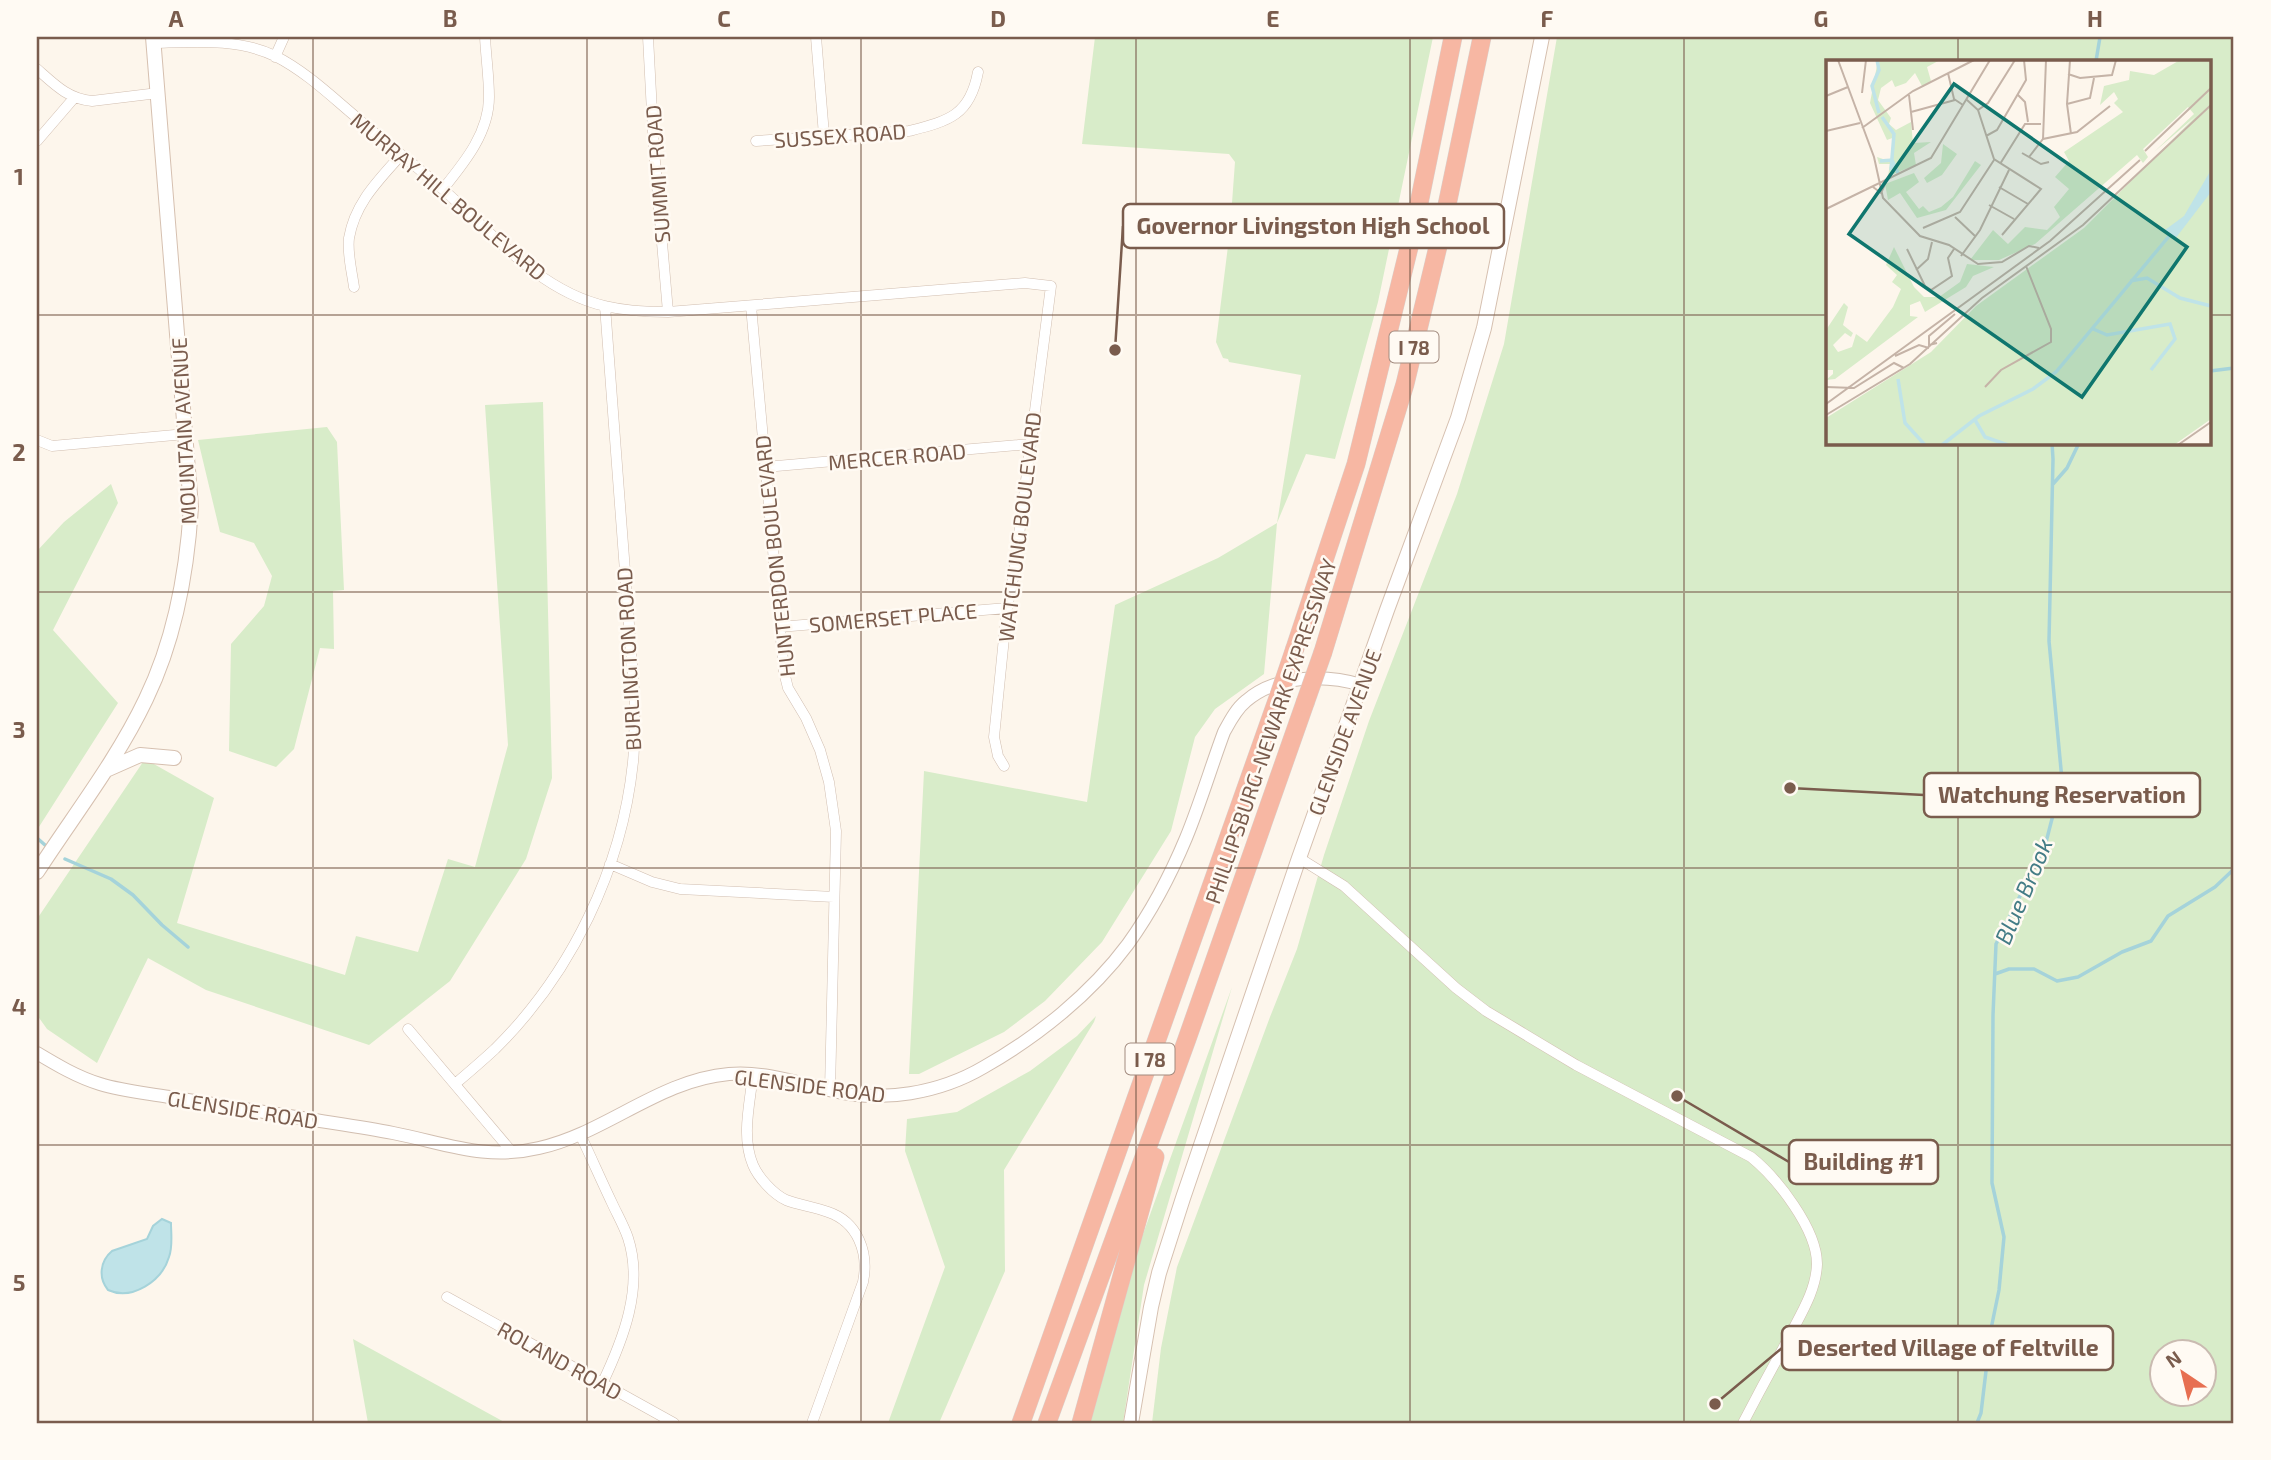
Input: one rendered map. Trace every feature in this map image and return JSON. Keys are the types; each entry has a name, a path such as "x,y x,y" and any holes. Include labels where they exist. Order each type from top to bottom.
{"highway":[{"name":"PHILLIPSBURG-NEWARK EXPRESSWAY","path":"1021,1423 1279,695 1356,464 1415,223 1453,37"},
{"name":"PHILLIPSBURG-NEWARK EXPRESSWAY","path":"1047,1423 1306,704 1348,575 1405,384 1441,233 1482,37"},
{"path":"1081,1423 1187,1039"}],"main road":[{"name":"GLENSIDE AVENUE","path":"1131,1423 1159,1273 1299,858 1458,418 1484,328 1542,37"},
{"name":"MOUNTAIN AVENUE","path":"37,872 105,770 147,698 161,664 177,609 188,548 191,507 154,40"},
{"path":"105,770 140,755 174,758"}],"street":[{"path":"275,57 284,37"},
{"path":"443,189 467,160 484,127 489,100 485,37"},
{"name":"SUMMIT ROAD","path":"648,37 654,150 668,312"},
{"path":"816,37 824,135"},
{"name":"MURRAY HILL BOULEVARD","path":"154,40 227,44 275,57 326,92 443,189 536,274 560,288 605,306 668,312 1025,283 1051,286"},
{"path":"37,69 74,98 92,101 159,93"},
{"name":"SUSSEX ROAD","path":"757,141 909,131 951,118 970,100 978,72"},
{"path":"37,141 74,98"},
{"path":"354,287 348,240 355,216 365,195 400,156"},
{"name":"WATCHUNG BOULEVARD","path":"1004,766 994,737 1007,608 1014,573 1051,286"},
{"name":"BURLINGTON ROAD","path":"455,1084 495,1048 546,988 572,947 595,903 610,864 625,810 633,762 635,704 605,306"},
{"name":"HUNTERDON BOULEVARD","path":"751,306 782,660 788,688 816,740 829,782 836,831 830,1090"},
{"path":"37,440 52,446 186,433"},
{"name":"MERCER ROAD","path":"765,467 1030,444"},
{"name":"SOMERSET PLACE","path":"779,627 1007,608"},
{"name":"GLENSIDE ROAD","path":"37,1053 58,1067 111,1088 394,1133 469,1152 537,1149 580,1134 685,1082 730,1074 789,1079 863,1096 921,1091 954,1082 982,1069 1037,1032 1077,998 1128,944 1149,911 1186,838 1224,732 1245,701 1260,691 1307,678 1361,685"},
{"path":"1299,858 1344,886 1456,988 1486,1011 1576,1065 1751,1157 1771,1175 1809,1233 1816,1253 1816,1275 1808,1300 1743,1423"},
{"path":"610,864 652,882 680,889 834,897"},
{"path":"408,1029 512,1152"},
{"path":"754,1074 747,1138 755,1169 770,1188 785,1200 829,1212 846,1222 860,1241 865,1258 863,1282 812,1423"},
{"path":"580,1134 628,1239 631,1259 633,1283 630,1311 621,1345 602,1384"},
{"name":"ROLAND ROAD","path":"447,1297 674,1423"}],"green space":[{"path":"1095,37 1433,37 1378,302 1335,459 1306,454 1277,523 1301,375 1229,362 1223,358 1216,342 1230,230 1235,162 1229,154 1082,144"},
{"path":"1557,37 2234,37 2234,1423 1152,1423 1161,1348 1177,1267 1297,949 1324,855 1369,721 1457,494 1504,344"},
{"path":"543,402 552,778 526,859 450,981 369,1045 206,990 148,958 97,1063 47,1029 37,1015 37,919 145,759 214,798 177,923 345,975 356,936 418,952 448,859 475,867 508,745 485,405"},
{"path":"327,427 337,442 344,590 333,591 334,649 320,648 294,749 276,767 229,751 231,644 264,606 272,576 254,543 220,532 198,440"},
{"path":"111,484 118,503 53,630 118,703 37,830 37,551 64,522"},
{"path":"1277,523 1264,674 1215,709 1195,737 1171,831 1102,942 1045,1001 1004,1032 919,1074 909,1074 924,771 1087,802 1115,605 1218,558"},
{"path":"1232,987 1144,1285 1123,1423 1075,1423"},
{"path":"1096,1016 1004,1170 1005,1271 939,1423 888,1423 945,1267 905,1151 907,1119 957,1112 1030,1071 1077,1036"},
{"path":"353,1339 506,1423 368,1423"}],"water":[{"path":"162,1219 171,1223 171,1245 169,1257 160,1274 136,1291 117,1293 108,1290 102,1275 108,1255 112,1251 147,1239 153,1226"}],"waterway":[{"name":"Blue Brook","path":"2096,60 2100,37"},
{"path":"2212,371 2234,368"},
{"name":"Blue Brook","path":"1977,1423 1981,1413 1991,1329 1999,1290 2004,1237 1992,1183 1996,944 2045,846 2062,780 2049,641 2052,444"},
{"path":"2053,484 2067,468 2079,444"},
{"path":"37,838 45,845"},
{"path":"65,859 111,879 133,895 188,947"},
{"path":"1995,974 2009,969 2034,969 2057,981 2078,977 2122,952 2151,941 2168,916 2215,887 2234,869"}],"place":[{"name":"Governor Livingston High School","path":"1115,350"},
{"name":"Watchung Reservation","path":"1790,788"},
{"name":"Building #1","path":"1677,1096"},
{"name":"Deserted Village of Feltville","path":"1715,1404"}]}
